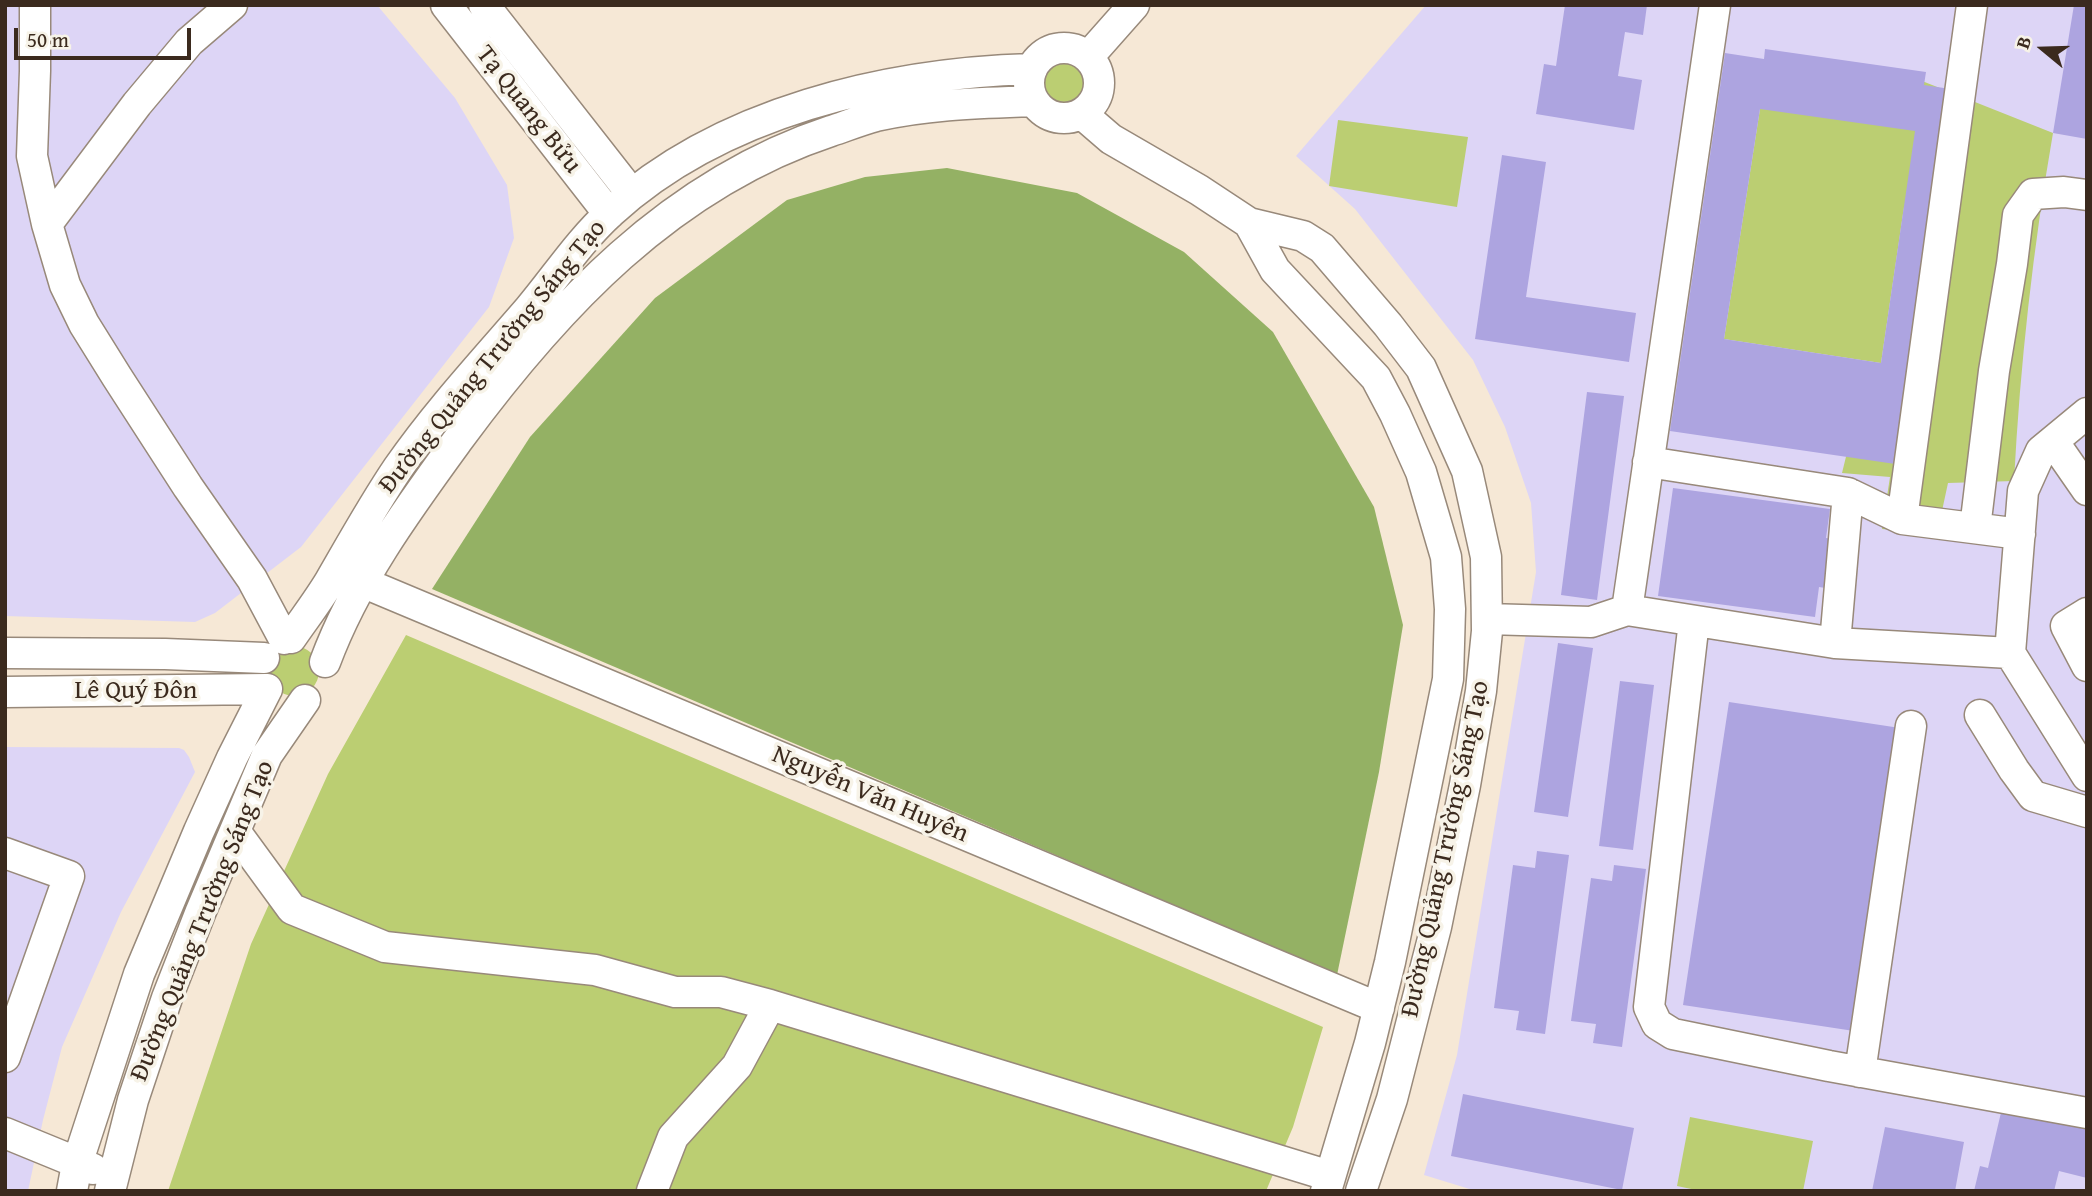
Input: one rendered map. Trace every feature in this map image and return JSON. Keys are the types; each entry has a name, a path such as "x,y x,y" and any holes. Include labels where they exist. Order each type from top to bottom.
{"street":[{"path":"35,5 32,156 47,224 65,285 85,324 188,487 252,579 280,645"},
{"path":"47,224 137,104 188,42 232,5"},
{"name":"Tạ Quang Bửu","path":"446,5 609,214"},
{"name":"Tạ Quang Bửu","path":"484,5 632,194"},
{"path":"1088,57 1134,5"},
{"path":"1627,610 1715,5"},
{"path":"1902,519 1972,5"},
{"path":"1068,48 1088,57 1099,76 1097,98 1090,107 1082,114 1060,119 1040,109 1030,91 1029,79 1038,59 1047,52 1068,48"},
{"name":"Đường Quảng Trường Sáng Tạo","path":"280,645 329,583 367,515 408,454 534,304 565,262 609,214 632,194 712,142 769,117 817,101 920,80 1000,70 1032,69"},
{"name":"Đường Quảng Trường Sáng Tạo","path":"325,662 338,626 362,582 413,501 480,411 536,342 593,280 653,227 713,186 756,162 799,142 874,116 933,106 1034,101"},
{"name":"Đường Quảng Trường Sáng Tạo","path":"1082,114 1111,139 1199,190 1249,223 1303,236 1322,248 1388,325 1420,368 1467,471 1486,557 1487,619 1481,691 1436,927 1392,1099 1361,1191"},
{"path":"1975,528 1994,371 2018,215 2033,194 2064,192 2087,195"},
{"name":"Đường Quảng Trường Sáng Tạo","path":"1249,223 1275,270 1376,378 1421,472 1446,557 1450,609 1448,679 1390,962 1328,1183"},
{"path":"2087,414 2041,451 2023,491 2010,653 2087,776"},
{"path":"2053,441 2087,490"},
{"path":"1648,462 1848,493 1902,519 2020,534"},
{"path":"1835,643 1848,493"},
{"name":"Nguyễn Văn Huyên","path":"362,582 1379,1008"},
{"path":"1487,619 1591,622 1627,610 1835,643 2010,653"},
{"path":"2084,620 2066,626 2087,666"},
{"path":"1695,621 1648,1007 1657,1024 1673,1034 1860,1072 2087,1113"},
{"path":"308,641 315,646 325,662 326,670 318,691 305,700 295,702 285,701 267,689 261,669 280,645 308,641"},
{"name":"Lê Quý Đôn","path":"5,653 165,654 280,645"},
{"name":"Đường Quảng Trường Sáng Tạo","path":"75,1177 139,974 232,758 267,689"},
{"name":"Lê Quý Đôn","path":"5,692 267,689"},
{"name":"Đường Quảng Trường Sáng Tạo","path":"112,1183 133,1100 167,998 267,755 305,700"},
{"path":"1980,715 2014,770 2034,796 2087,812"},
{"path":"1860,1072 1911,726"},
{"path":"234,831 292,909 385,947 595,970 676,992 721,992 770,1005 1328,1183"},
{"path":"5,853 69,876 5,1057"},
{"path":"652,1191 673,1136 737,1066 770,1005"},
{"path":"5,1133 75,1177 112,1183"}],"shaded area":[{"path":"5,5 377,5 455,98 507,185 514,238 489,307 301,547 215,613 195,622 5,616"},
{"path":"1426,5 2087,5 2087,1191 1476,1191 1424,1175 1457,1055 1536,572 1531,503 1505,427 1473,360 1355,209 1296,156"},
{"path":"5,747 179,748 189,757 195,772 121,912 62,1047 28,1191 5,1191"}],"green space":[{"path":"1065,57 1075,59 1083,65 1089,73 1089,93 1083,101 1075,107 1065,109 1055,107 1047,101 1041,93 1039,83 1041,73 1047,65 1055,59"},
{"path":"1912,77 2053,133 2028,307 2014,481 1948,483 1937,534 1882,529 1890,477 1842,473 1854,424 1892,436 1904,207 1881,363 1724,339 1760,109"},
{"path":"1338,120 1468,137 1457,207 1329,186"},
{"path":"947,168 1077,193 1184,252 1273,332 1374,507 1403,625 1379,772 1337,975 432,589 530,437 655,298 787,200 865,177"},
{"path":"406,635 1323,1027 1293,1127 1266,1191 168,1191 251,944 328,774"},
{"path":"284,647 304,647 318,661 318,681 304,695 284,695 270,681 270,661"},
{"path":"1690,1117 1813,1141 1803,1191 1701,1191 1677,1186"}],"building":[{"path":"1565,5 1647,5 1643,35 1625,32 1618,76 1642,80 1634,130 1536,114 1544,64 1556,66"},
{"path":"2074,5 2087,5 2087,139 2053,133"},
{"path":"1765,49 1926,72 1924,85 1957,90 1902,465 1670,431 1725,53 1764,59","holes":["1760,109 1915,131 1881,363 1724,339"]},
{"path":"1502,155 1546,162 1526,297 1636,313 1629,362 1475,339"},
{"path":"1587,392 1624,396 1597,600 1561,595"},
{"path":"1673,488 1830,509 1826,538 1839,540 1832,589 1819,587 1815,617 1658,596"},
{"path":"1558,643 1593,648 1568,817 1534,812"},
{"path":"1620,681 1654,685 1633,850 1599,846"},
{"path":"1729,702 1900,728 1854,1031 1683,1005"},
{"path":"1537,851 1569,855 1545,1034 1516,1030 1519,1011 1494,1008 1513,865 1535,868"},
{"path":"1614,865 1646,869 1622,1047 1593,1043 1596,1024 1571,1021 1591,878 1612,881"},
{"path":"1463,1094 1634,1128 1622,1190 1451,1156"},
{"path":"2003,1104 2087,1124 2087,1178 2059,1171 2054,1191 1974,1191 1980,1166 1988,1168"},
{"path":"1885,1127 1964,1142 1955,1191 1872,1191"}]}
